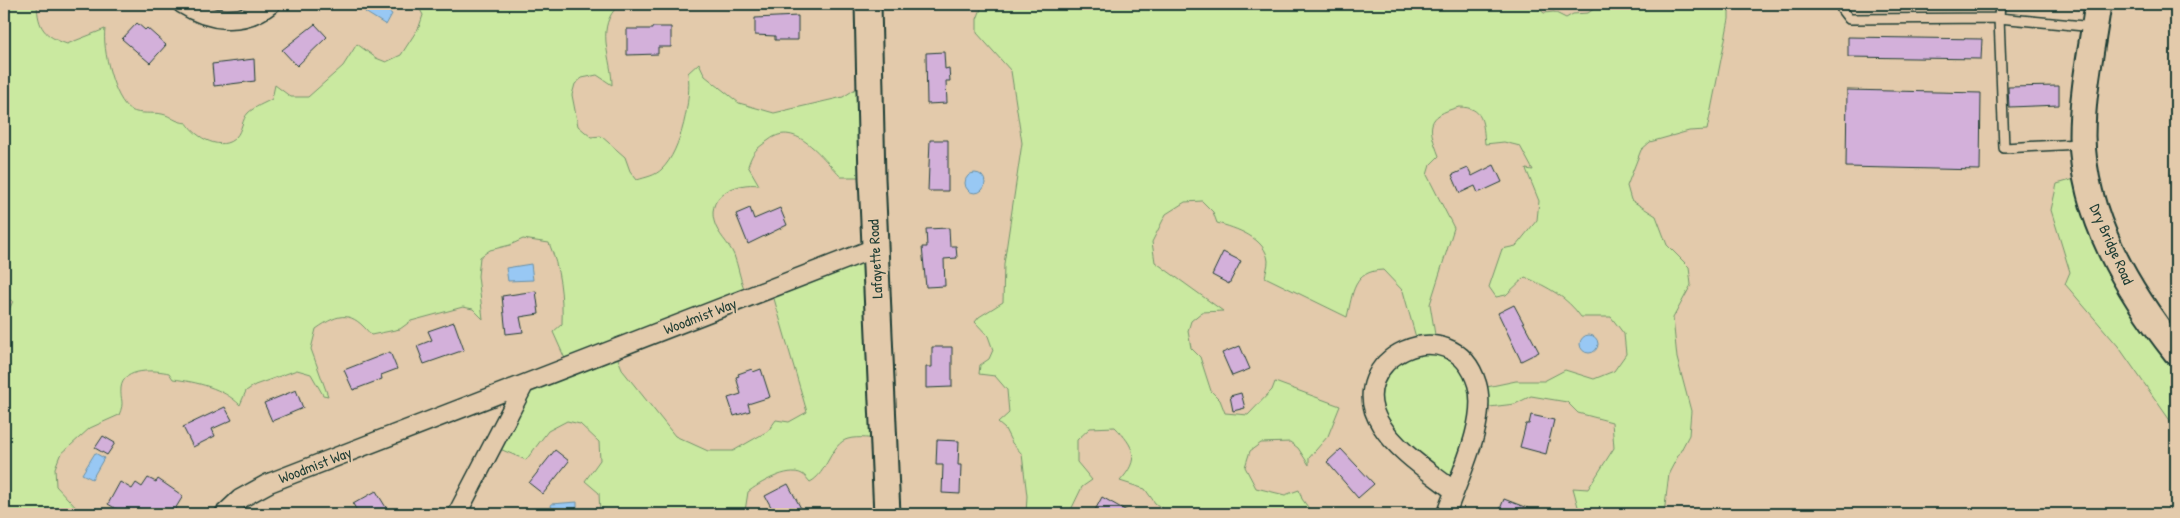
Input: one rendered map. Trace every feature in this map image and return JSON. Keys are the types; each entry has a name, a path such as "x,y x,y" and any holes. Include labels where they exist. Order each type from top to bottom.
{"street":[{"path":"182,4 198,14 219,20 241,19 262,11 271,4"},
{"name":"Lafayette Road","path":"868,4 875,248 887,514"},
{"name":"Dry Bridge Road","path":"2096,15 2086,85 2083,144 2086,175 2096,213 2114,256 2136,299 2176,352"},
{"name":"Woodmist Way","path":"224,514 240,499 269,483 875,248"},
{"path":"1446,514 1472,442 1478,419 1478,384 1470,368 1457,354 1441,346 1422,344 1404,348 1389,359 1378,374 1373,391 1374,410 1381,425 1392,438 1454,491"},
{"path":"457,514 524,384"}],"lane":[{"path":"1842,4 1842,10 1849,19 2096,15"},
{"path":"2000,4 2004,148 2083,144"}],"green space":[{"path":"4,4 37,4 39,19 44,30 53,38 67,44 105,29 105,49 110,73 119,96 131,110 168,116 187,123 202,138 224,144 230,142 240,132 244,118 248,113 272,99 275,85 291,97 308,97 343,66 357,44 376,58 386,62 401,55 419,27 423,15 417,4 611,4 615,9 609,18 606,46 612,85 597,75 582,78 575,84 572,95 578,126 591,137 601,136 625,157 630,171 637,180 650,176 662,169 675,150 687,110 688,73 699,63 705,76 739,103 774,113 843,97 868,81 871,177 841,177 808,144 789,134 779,135 769,140 755,151 748,166 759,185 742,186 726,192 719,197 713,212 716,226 734,255 744,289 741,293 613,347 623,371 675,436 708,451 733,451 768,431 776,420 789,422 807,412 770,285 871,254 883,439 856,438 842,442 837,446 821,472 810,482 803,475 796,472 781,474 766,481 748,492 745,511 732,514 600,514 599,493 585,481 600,460 599,442 580,424 567,421 548,431 526,460 488,444 510,400 566,361 553,332 562,324 562,314 560,283 553,253 549,243 523,239 510,245 490,250 480,257 478,276 483,319 473,309 463,307 411,321 400,329 371,335 358,322 352,318 345,317 332,319 316,329 311,349 328,396 323,395 311,374 297,370 255,385 246,391 240,405 218,390 200,384 173,379 169,373 149,371 134,373 128,376 123,381 121,388 122,404 119,415 90,428 60,455 55,468 56,486 82,514 4,514 4,321 13,301 4,298"},
{"path":"983,4 1321,4 1355,6 1366,4 1533,4 1544,13 1554,12 1566,18 1573,14 1588,13 1601,4 1666,4 1671,10 1693,4 1729,4 1729,19 1707,130 1689,131 1650,142 1641,150 1627,186 1631,200 1656,216 1667,245 1689,267 1691,285 1673,318 1677,358 1691,411 1689,435 1669,473 1664,514 1580,514 1573,488 1588,489 1614,448 1612,422 1578,413 1567,402 1531,396 1515,404 1481,408 1466,455 1447,484 1394,439 1371,389 1417,341 1403,291 1383,270 1366,274 1356,285 1347,317 1265,277 1268,261 1262,246 1249,235 1217,223 1213,212 1202,201 1185,202 1166,214 1152,242 1155,262 1223,311 1202,312 1191,321 1188,331 1191,348 1200,357 1211,391 1220,400 1225,413 1248,415 1272,390 1275,382 1340,406 1328,436 1309,458 1309,465 1298,448 1290,442 1261,443 1250,451 1245,467 1256,488 1285,495 1299,490 1302,499 1313,514 1169,514 1155,503 1145,489 1120,481 1130,466 1132,453 1131,447 1115,427 1090,428 1077,440 1077,462 1092,480 1082,487 1069,514 1026,514 1027,496 1022,454 1012,443 1005,429 998,423 1009,413 1007,390 995,376 979,374 980,365 989,359 993,350 988,336 975,322 979,317 1003,302 1004,264 1022,143 1011,71 977,33 977,19","holes":["1459,107 1478,113 1481,118 1485,144 1504,142 1520,146 1533,170 1526,169 1539,201 1537,220 1516,246 1502,249 1489,287 1496,297 1506,295 1525,277 1556,293 1570,304 1581,317 1611,317 1624,334 1626,354 1614,371 1594,379 1565,370 1544,381 1516,381 1482,388 1436,341 1430,304 1454,228 1427,175 1430,165 1439,156 1433,137 1432,124 1440,114 1448,110"]},
{"path":"2085,176 2176,353 2176,429 2118,346 2065,284 2070,272 2051,210 2057,184"}],"water":[{"path":"370,4 377,4 392,14 386,25 365,12"},
{"path":"975,173 982,176 985,183 982,190 975,193 968,190 965,183 968,176"},
{"path":"531,264 533,280 508,281 506,268"},
{"path":"1585,335 1593,335 1598,340 1596,351 1585,353 1580,348 1580,340"},
{"path":"95,453 104,458 92,479 82,474"},
{"path":"577,502 577,514 552,514 551,504"}],"building":[{"path":"798,16 798,40 775,40 775,36 755,35 755,18"},
{"path":"137,23 145,30 147,28 166,45 150,63 122,39"},
{"path":"315,24 327,37 297,66 282,50"},
{"path":"652,27 671,27 671,47 658,47 658,54 627,55 627,29 652,29"},
{"path":"1848,37 1982,39 1981,59 1848,57"},
{"path":"944,52 945,69 949,68 950,81 946,81 947,103 927,104 926,53"},
{"path":"254,59 255,81 214,86 212,64"},
{"path":"2059,86 2059,105 2009,107 2008,87"},
{"path":"1847,90 1981,93 1980,170 1846,167"},
{"path":"930,140 948,140 948,191 928,191"},
{"path":"1494,165 1502,182 1478,193 1475,186 1460,193 1452,175 1468,168 1472,176"},
{"path":"750,208 754,219 780,208 787,225 748,244 736,214"},
{"path":"949,228 950,246 956,246 957,258 944,259 945,286 926,287 922,247 927,247 926,229"},
{"path":"1223,252 1241,261 1229,284 1212,275"},
{"path":"536,291 539,314 520,317 523,332 506,334 502,296"},
{"path":"1514,305 1539,352 1521,361 1498,313"},
{"path":"454,322 464,350 424,364 417,346 432,340 428,331"},
{"path":"1240,346 1250,369 1232,376 1222,353"},
{"path":"932,347 952,347 952,387 926,388 926,367 932,367"},
{"path":"390,352 397,369 381,375 382,379 353,390 344,370"},
{"path":"752,369 753,372 761,369 770,397 748,404 750,411 734,416 728,398 741,394 736,377 739,376 738,374"},
{"path":"296,390 303,408 272,421 264,403"},
{"path":"1241,393 1245,408 1233,411 1230,396"},
{"path":"225,407 232,420 212,429 215,436 193,447 183,427"},
{"path":"1531,415 1554,420 1546,454 1520,447 1526,424 1529,424"},
{"path":"103,436 115,443 107,455 95,448"},
{"path":"937,440 959,441 958,465 961,465 960,494 942,493 943,465 936,465"},
{"path":"1341,449 1374,484 1358,498 1327,462"},
{"path":"555,450 569,461 543,494 529,483"},
{"path":"148,478 156,482 158,479 183,496 172,514 137,514 126,508 123,513 108,504 120,482 132,489 136,483 142,487"},
{"path":"788,484 804,514 775,514 765,496"},
{"path":"376,491 390,514 359,514 353,504"},
{"path":"1102,497 1132,514 1093,514"},
{"path":"1504,499 1540,513 1540,514 1498,514"}]}
